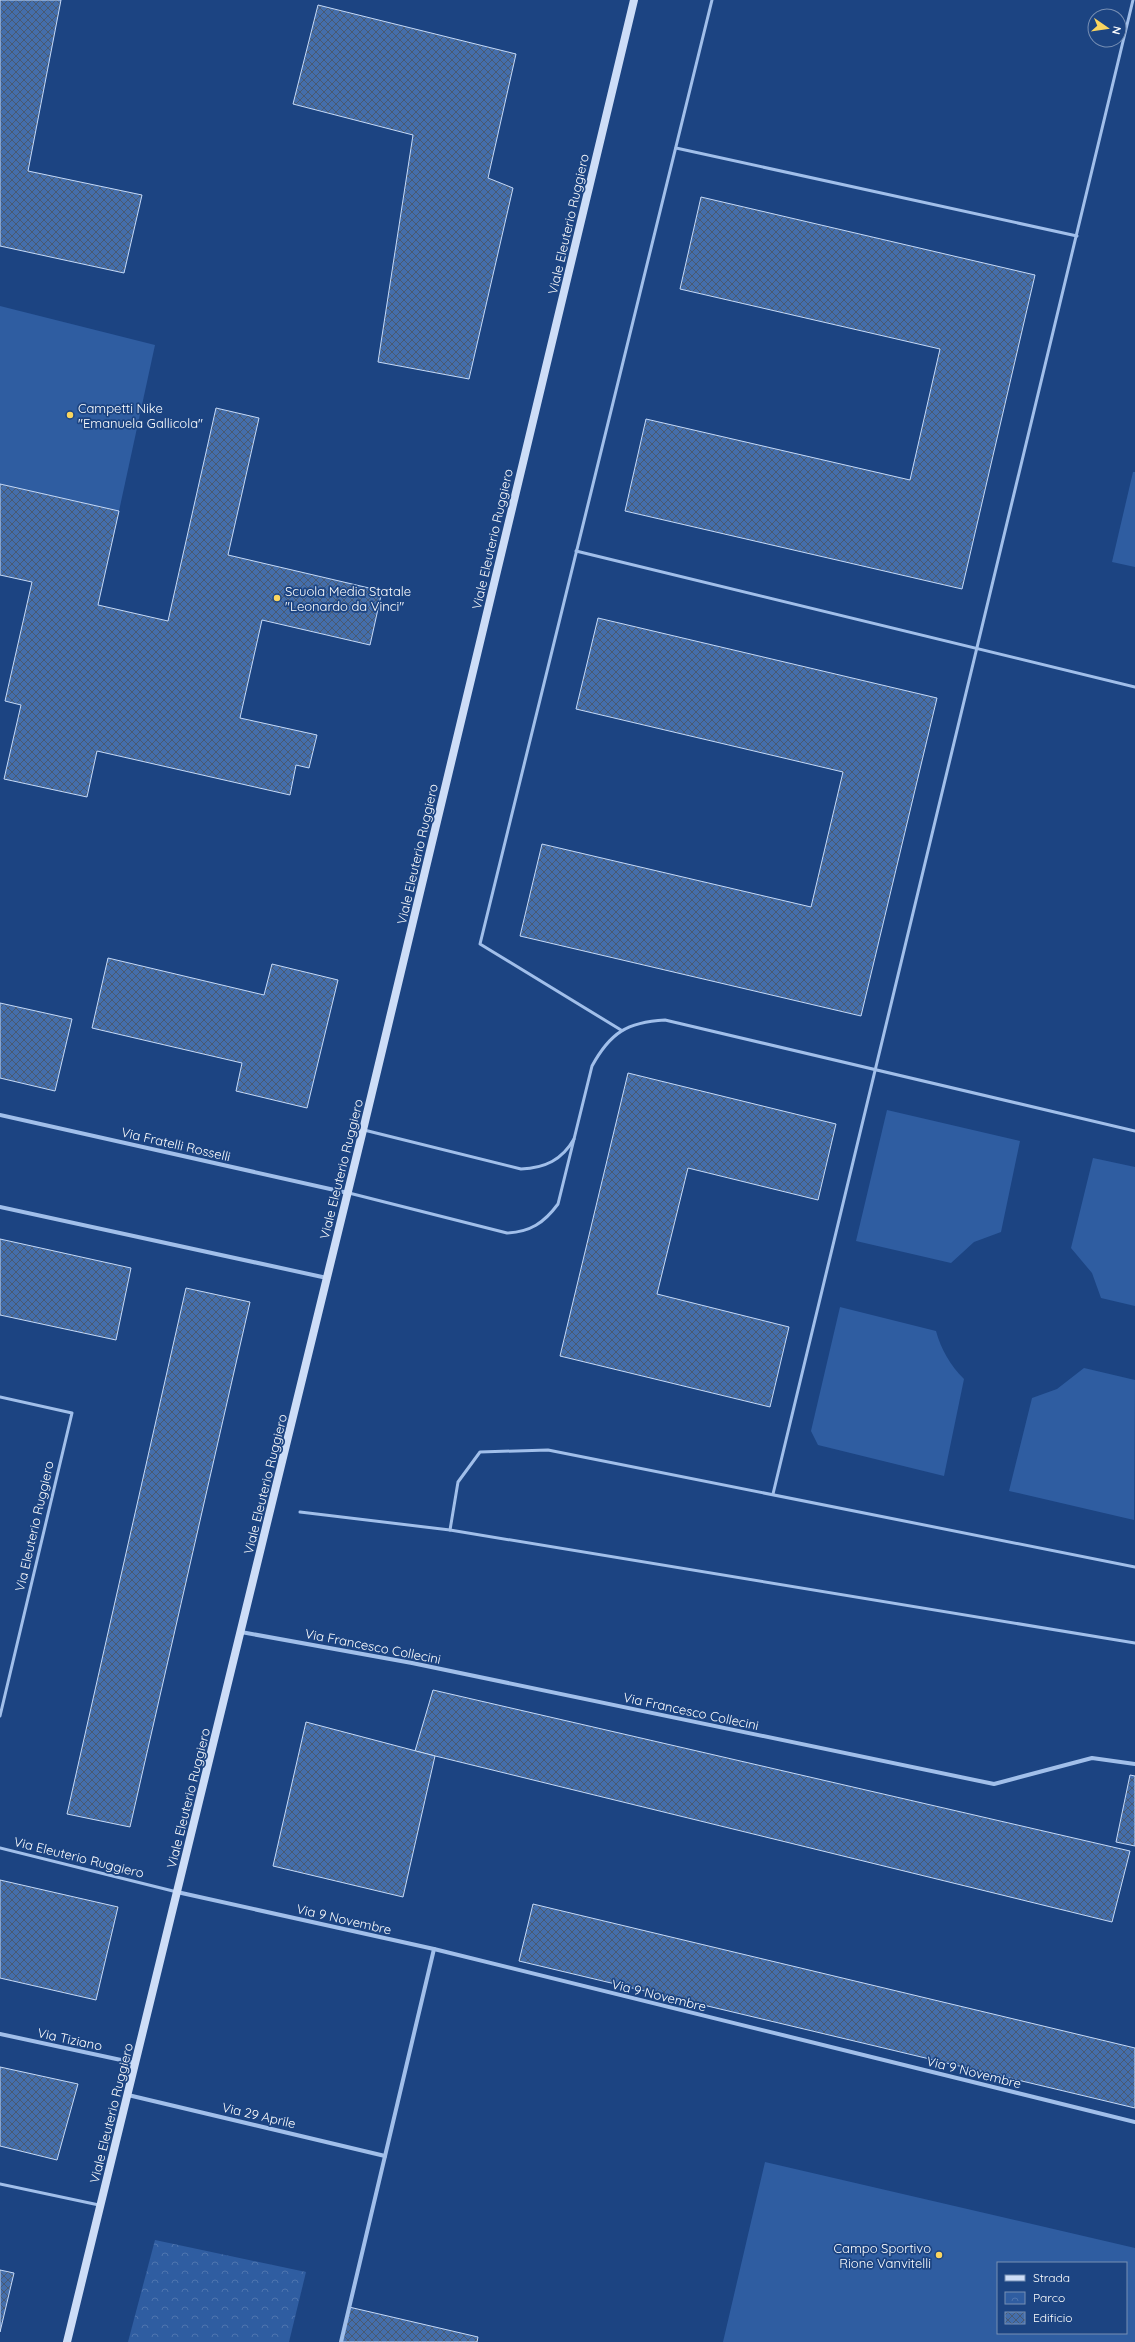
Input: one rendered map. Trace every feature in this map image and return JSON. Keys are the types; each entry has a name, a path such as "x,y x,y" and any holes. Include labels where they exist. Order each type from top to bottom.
{"street":[{"name":"Viale Eleuterio Ruggiero","path":"67,2342 348,1193 634,0"},
{"name":"Via Fratelli Rosselli","path":"0,1114 348,1193"},
{"path":"0,1207 327,1278"},
{"name":"Via Francesco Collecini","path":"241,1632 412,1663 994,1784 1092,1758 1135,1764"},
{"name":"Via 9 Novembre","path":"177,1892 434,1949 1135,2122"},
{"path":"341,2342 434,1949"},
{"name":"Via Tiziano","path":"0,2034 136,2063"},
{"name":"Via 29 Aprile","path":"128,2095 385,2156"}],"lane":[{"path":"621,1030 480,944 712,0"},
{"path":"772,1494 1134,0"},
{"path":"676,148 1077,236"},
{"path":"576,551 1135,688"},
{"path":"348,1193 507,1233 519,1232 534,1227 548,1218 558,1204 579,1124 592,1066 603,1046 621,1030 642,1021 665,1020 1135,1131"},
{"path":"363,1130 521,1169 535,1168 551,1163 564,1153 574,1140 579,1124"},
{"name":"Via Eleuterio Ruggiero","path":"0,1397 72,1413 0,1716"},
{"path":"450,1530 458,1482 480,1452 548,1450 1135,1567"},
{"path":"300,1512 450,1530 1135,1642"},
{"name":"Via Eleuterio Ruggiero","path":"0,1848 177,1892"},
{"path":"0,2184 101,2205"}],"green space":[{"name":"Campetti Nike \"Emanuela Gallicola\"","path":"0,306 155,345 119,511 0,484"},
{"path":"1133,472 1135,472 1135,567 1112,562"},
{"path":"887,1110 1020,1141 1001,1232 974,1242 951,1263 856,1241"},
{"path":"1093,1158 1135,1167 1135,1306 1101,1298 1092,1273 1071,1248"},
{"path":"840,1307 936,1331 954,1368 964,1379 944,1476 818,1445 811,1431"},
{"path":"1084,1368 1135,1380 1134,1520 1009,1491 1032,1398 1057,1389"},
{"name":"Campo Sportivo Rione Vanvitelli","path":"765,2162 1135,2248 1135,2342 723,2342"},
{"path":"155,2240 306,2272 289,2342 128,2342"}],"building":[{"path":"0,0 61,0 28,171 142,195 124,273 0,246"},
{"path":"318,5 516,54 488,178 513,188 469,379 378,362 413,135 293,104"},
{"path":"701,197 1035,275 962,589 625,511 646,419 910,480 940,349 680,289"},
{"name":"Scuola Media Statale \"Leonardo da Vinci\"","path":"216,408 259,418 228,555 382,591 370,645 262,620 240,718 317,735 309,768 296,765 290,795 97,751 87,797 4,779 21,705 5,701 32,582 0,575 0,484 119,511 98,605 168,621"},
{"path":"598,618 937,698 861,1016 520,936 542,844 811,907 843,772 576,709"},
{"path":"108,958 264,995 272,964 338,980 307,1108 236,1091 242,1063 92,1028"},
{"path":"0,1003 72,1019 55,1091 0,1078"},
{"path":"628,1073 836,1124 818,1200 688,1168 657,1294 789,1327 770,1407 560,1356"},
{"path":"0,1239 131,1268 116,1340 0,1315"},
{"path":"186,1288 250,1302 130,1827 67,1814"},
{"path":"433,1690 1130,1851 1112,1922 415,1751"},
{"path":"306,1722 435,1756 403,1897 273,1866"},
{"path":"1130,1775 1135,1776 1135,1846 1116,1842"},
{"path":"0,1880 118,1907 96,2000 0,1978"},
{"path":"533,1904 1135,2048 1135,2108 519,1961"},
{"path":"0,2067 78,2084 57,2160 0,2146"},
{"path":"0,2270 14,2273 0,2332"},
{"path":"349,2307 478,2337 477,2342 341,2342"}],"place":[{"name":"Campetti Nike \"Emanuela Gallicola\"","path":"70,415"},
{"name":"Scuola Media Statale \"Leonardo da Vinci\"","path":"277,598"},
{"name":"Campo Sportivo Rione Vanvitelli","path":"939,2255"}]}
